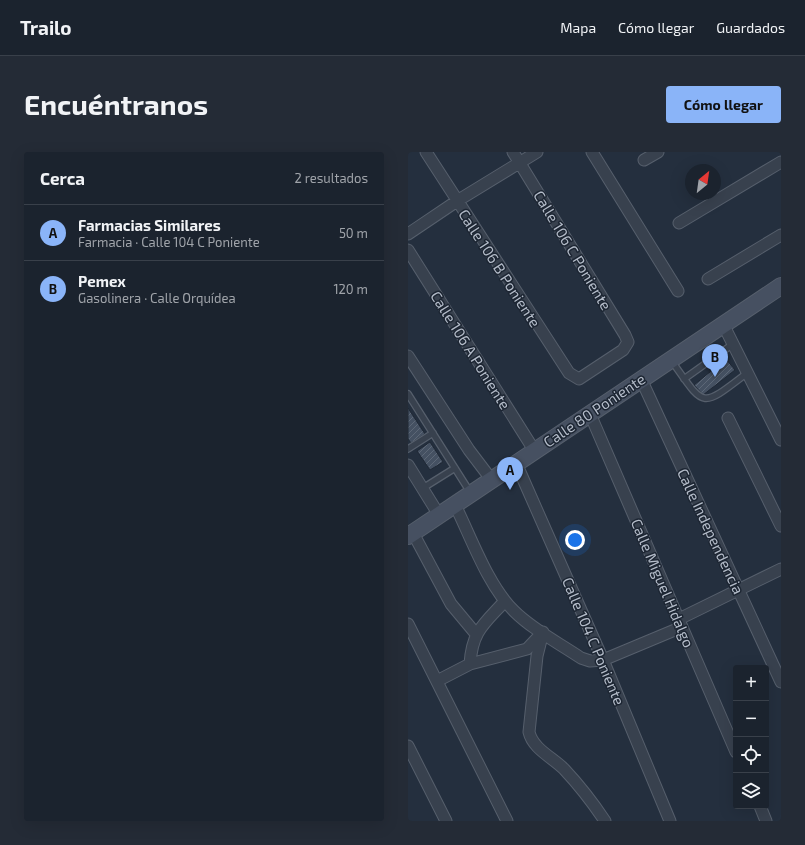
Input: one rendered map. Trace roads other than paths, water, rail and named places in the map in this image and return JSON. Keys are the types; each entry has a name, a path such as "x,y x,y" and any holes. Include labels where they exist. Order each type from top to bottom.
{"street":[{"name":"Calle 106 B Poniente","path":"426,152 569,373 579,379"},
{"name":"Calle 106 C Poniente","path":"513,152 628,342 623,350 579,379"},
{"path":"408,234 457,201 537,152"},
{"path":"592,152 678,291"},
{"path":"644,160 658,152"},
{"path":"679,223 781,162"},
{"path":"708,278 781,235"},
{"name":"Calle 106 A Poniente","path":"408,250 534,450"},
{"name":"Calle 80 Poniente","path":"410,534 781,286"},
{"path":"723,324 781,440"},
{"path":"408,356 469,450 491,479"},
{"name":"Calle Independencia","path":"641,379 781,682"},
{"name":"Calle Miguel Hidalgo","path":"590,414 733,745"},
{"path":"728,418 781,526"},
{"name":"Calle 104 C Poniente","path":"516,463 603,660 670,821"},
{"path":"408,465 439,515"},
{"path":"455,504 493,582 505,601 522,619 582,658 590,660 603,660 680,623 781,569"},
{"path":"410,534 451,604 476,634"},
{"path":"470,664 471,647 476,634 505,601"},
{"path":"408,624 507,821"},
{"path":"437,681 470,664 527,649 543,632"},
{"path":"543,632 537,656 529,732 531,740 564,769 605,821"},
{"path":"408,746 446,821"},
{"path":"761,809 766,821"}],"lane":[{"path":"684,379 733,344"},
{"path":"670,359 694,393 704,400 710,399 747,373"},
{"path":"408,394 471,493"},
{"path":"408,449 432,433"},
{"path":"422,488 455,468"}],"place":[{"name":"Pemex","path":"715,377"},
{"name":"Farmacias Similares","path":"510,490"}]}
